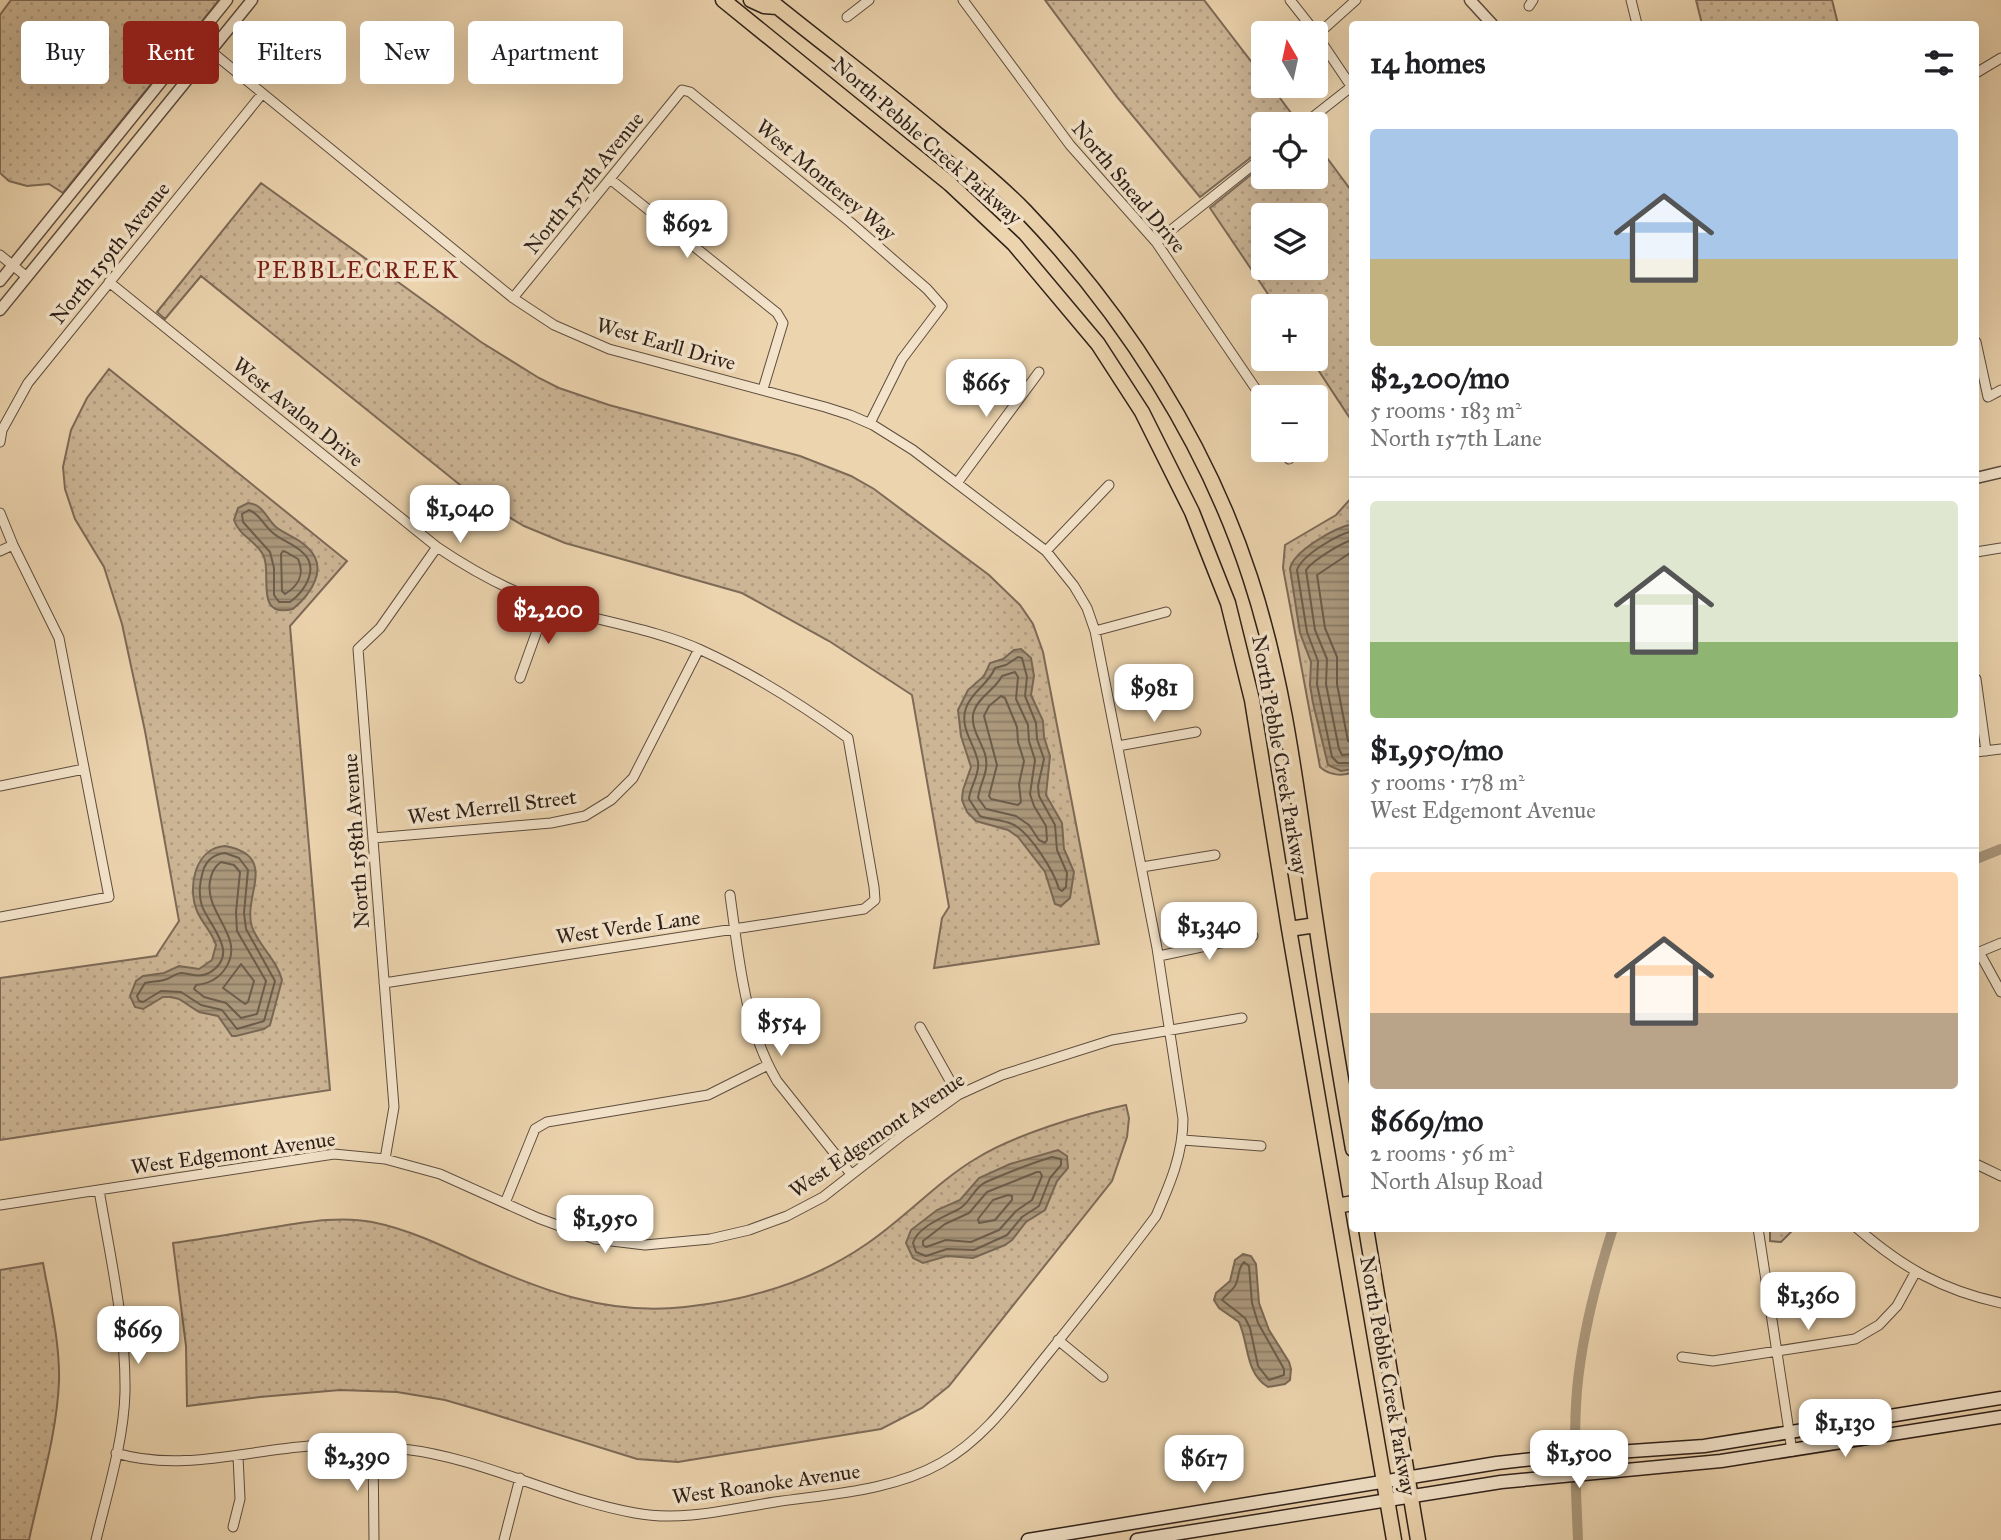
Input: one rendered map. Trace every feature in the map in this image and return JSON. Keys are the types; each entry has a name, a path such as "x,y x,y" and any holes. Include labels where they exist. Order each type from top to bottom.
{"main road":[{"name":"North Pebble Creek Parkway","path":"723,0 875,121 950,184 1014,244 1098,344 1142,412 1192,512 1235,626 1257,726 1289,929 1394,1540"},
{"path":"751,0 764,6 774,4"},
{"name":"North Pebble Creek Parkway","path":"774,4 953,147 1023,209 1113,314 1152,372 1208,474 1249,573 1288,726 1316,925 1349,1125"},
{"path":"1289,929 1316,925"},
{"path":"1337,1206 1349,1204"},
{"name":"North Pebble Creek Parkway","path":"1367,1232 1418,1540"},
{"path":"1028,1540 1559,1456 1704,1446 2001,1398"},
{"path":"1137,1540 1560,1475 1711,1462 2001,1417"}],"street":[{"path":"210,21 227,0"},
{"path":"219,40 252,0"},
{"path":"848,17 869,0"},
{"name":"North Snead Drive","path":"963,0 1070,145 1156,242 1253,385"},
{"path":"1290,0 1306,21"},
{"path":"1328,24 1356,0"},
{"path":"1470,0 1489,21"},
{"path":"1631,0 1636,21"},
{"path":"1328,52 1349,84"},
{"name":"West Earll Drive","path":"219,57 513,298 554,325 609,349 763,389 870,423 913,450 1046,551 1074,586 1087,608 1094,631 1142,867"},
{"path":"1979,71 2001,58"},
{"path":"0,281 160,84"},
{"path":"0,310 183,84"},
{"name":"North 157th Avenue","path":"513,298 682,90"},
{"name":"West Monterey Way","path":"682,90 690,92 850,222 928,289 942,306 902,359 870,423"},
{"path":"1320,112 1349,90"},
{"name":"North 159th Avenue","path":"0,442 2,430 28,383 262,94"},
{"path":"1156,242 1251,166"},
{"path":"610,179 777,313 783,323 763,389"},
{"path":"0,255 27,277"},
{"name":"West Avalon Drive","path":"109,282 437,547 495,583 547,603 699,649 757,680 848,737 875,900"},
{"path":"1979,356 1988,397 2001,390"},
{"path":"957,483 1039,372"},
{"path":"1979,477 2001,472"},
{"path":"1046,551 1109,485"},
{"path":"0,513 59,638 109,897 0,917"},
{"path":"0,551 13,545"},
{"name":"North 158th Avenue","path":"385,1159 394,1107 358,649 380,628 437,547"},
{"path":"1979,552 2001,548"},
{"path":"520,678 547,603"},
{"path":"1094,631 1166,612"},
{"name":"West Merrell Street","path":"373,838 570,820 585,816 611,800 632,778 699,649"},
{"path":"1979,701 1986,751"},
{"path":"1118,746 1196,732"},
{"path":"1979,752 2001,749"},
{"path":"0,786 85,769"},
{"path":"1142,867 1215,855"},
{"name":"West Roanoke Avenue","path":"116,1453 157,1461 238,1456 309,1446 373,1446 422,1451 520,1478 611,1508 673,1517 849,1491 901,1479 939,1464 986,1430 1156,1216 1173,1178 1183,1140 1183,1119 1159,956 1142,867"},
{"path":"730,895 747,1004 768,1065 777,1081 851,1174"},
{"name":"West Verde Lane","path":"384,983 864,909 875,900"},
{"path":"1159,956 1253,936"},
{"path":"1979,953 2001,943"},
{"path":"1979,955 2001,992"},
{"name":"West Edgemont Avenue","path":"0,1205 334,1154 385,1159 440,1174 538,1218 595,1239 645,1245 710,1239 749,1230 787,1216 823,1197 958,1095 1002,1075 1098,1044 1242,1018"},
{"path":"920,1027 958,1095"},
{"path":"505,1203 535,1129 547,1122 708,1095 768,1065"},
{"path":"1183,1140 1261,1146"},
{"path":"1979,1165 2001,1175"},
{"path":"96,1540 116,1453 125,1394 122,1347 99,1190"},
{"path":"1759,1232 1792,1451"},
{"path":"1862,1232 1884,1252 1915,1273 1937,1284 2001,1303"},
{"path":"1682,1357 1713,1361 1855,1339 1869,1333 1898,1306 1915,1273"},
{"path":"1058,1340 1103,1377"},
{"path":"373,1446 374,1540"},
{"path":"233,1527 240,1499 238,1456"},
{"path":"504,1540 520,1478"}],"shaded area":[{"path":"11,0 219,0 202,21 123,21 123,84 151,84 63,193 49,184 27,186 9,181 0,173 0,15"},
{"path":"1045,0 1204,0 1251,61 1251,98 1280,98 1290,112 1251,112 1251,157 1200,197 1117,97"},
{"path":"1696,0 1832,0 1837,21 1701,21"},
{"path":"1328,159 1349,188 1349,417 1319,371 1328,371 1328,294 1268,294 1258,280 1328,280 1328,203 1251,203 1251,269 1210,208 1251,175 1251,189 1328,189"},
{"path":"261,183 481,342 539,378 559,388 609,405 800,456 851,476 874,489 989,575 1020,605 1033,624 1043,652 1099,944 934,968 942,918 949,907 912,695 829,641 742,593 565,543 524,526 475,497 201,276 165,319 157,312"},
{"path":"109,369 347,561 290,626 330,1090 0,1140 0,978 156,956 179,921 145,731 122,624 104,567 75,519 65,489 63,467 71,430 87,398"},
{"path":"1349,500 1349,774 1340,775 1320,767 1283,568 1285,545 1336,515"},
{"path":"1126,1105 1129,1118 1127,1137 1112,1181 949,1386 922,1408 881,1429 678,1462 637,1459 445,1400 397,1392 340,1390 187,1406 186,1346 173,1243 317,1221 358,1220 410,1233 523,1281 575,1298 628,1308 656,1309 709,1304 781,1286 848,1256 896,1222 949,1177 992,1149 1049,1126"},
{"path":"1770,1232 1791,1232 1781,1242 1770,1241"},
{"path":"43,1263 58,1352 59,1381 55,1421 29,1540 0,1540 0,1270"}],"water":[{"path":"248,503 261,509 276,527 301,542 314,556 317,564 315,580 306,596 293,609 280,610 273,607 268,600 262,553 239,530 234,520 238,508"},
{"path":"1349,525 1349,770 1341,771 1328,765 1313,703 1310,685 1311,662 1300,633 1290,569 1307,548"},
{"path":"1021,649 1031,658 1034,676 1031,695 1043,721 1044,737 1050,756 1046,795 1062,823 1064,849 1074,872 1070,898 1061,906 1055,904 1045,872 1018,837 1008,830 976,821 967,812 962,800 971,767 961,736 958,710 968,690 984,676 990,663"},
{"path":"225,846 242,851 251,859 255,868 250,915 252,927 282,980 270,1025 236,1036 232,1036 218,1016 199,1012 179,999 163,997 143,1009 135,1007 130,996 136,981 143,976 164,973 179,966 199,969 212,960 216,945 197,911 194,880 200,861 215,848"},
{"path":"1058,1150 1067,1156 1068,1168 1057,1181 1045,1210 1026,1222 1012,1240 973,1258 947,1256 923,1263 913,1258 906,1243 911,1230 937,1210 960,1200 979,1178 1010,1164"},
{"path":"1243,1254 1251,1256 1256,1264 1259,1303 1269,1330 1289,1362 1290,1380 1285,1384 1268,1387 1255,1374 1239,1322 1219,1308 1214,1300 1216,1293 1230,1281 1235,1260"}],"waterway":[{"path":"1979,858 2001,849"},
{"path":"1578,1540 1575,1446 1579,1369 1590,1308 1612,1232"}],"district":[{"name":"PEBBLECREEK","path":"358,270"}]}
